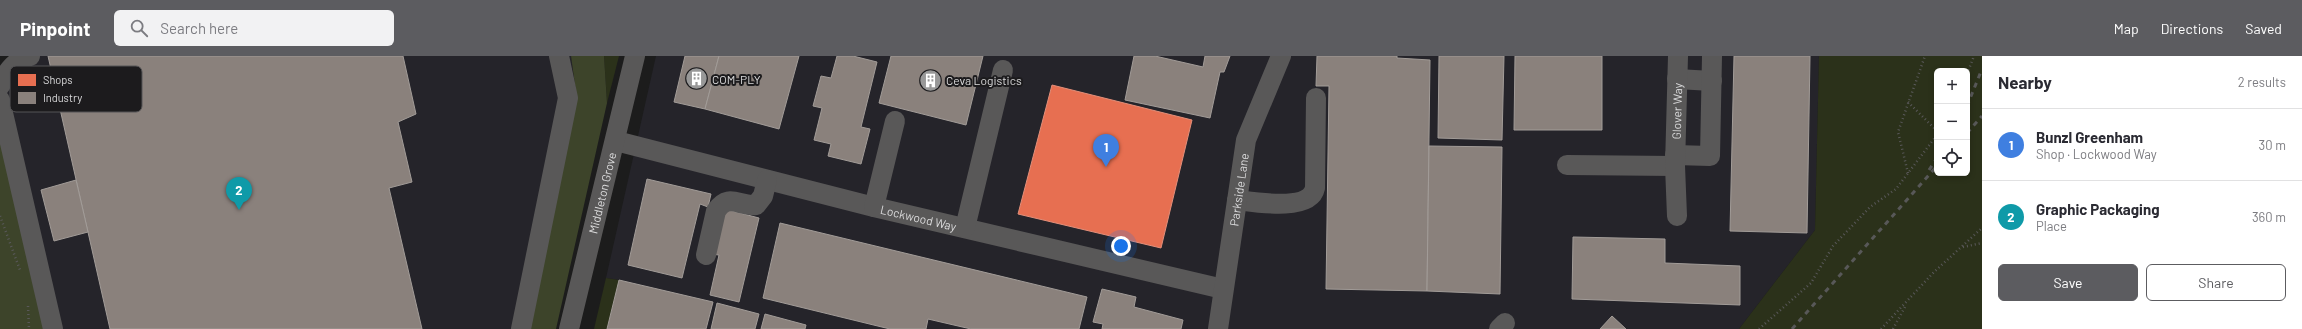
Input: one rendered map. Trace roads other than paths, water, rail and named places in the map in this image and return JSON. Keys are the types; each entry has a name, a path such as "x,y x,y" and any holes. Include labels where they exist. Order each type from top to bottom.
{"street":[{"path":"12,66 19,60 30,56"},
{"path":"521,329 568,98 559,56"},
{"name":"Middleton Grove","path":"569,329 616,141 635,56"},
{"name":"Parkside Lane","path":"1218,329 1246,140 1281,56"},
{"name":"Glover Way","path":"1677,216 1675,160 1678,56"},
{"path":"1567,165 1675,160 1710,156 1712,56"},
{"path":"0,86 6,72 10,68"},
{"path":"965,228 1003,70"},
{"path":"1678,79 1712,80"},
{"path":"1237,200 1270,204 1296,203 1306,200 1313,194 1315,188 1316,98"},
{"path":"0,100 53,329"},
{"path":"874,207 895,121"},
{"name":"Lockwood Way","path":"616,141 874,207 1223,289"},
{"path":"706,254 716,211 719,206 732,201 756,205 763,196 767,180"}],"railway":[{"path":"1968,104 1982,69"},
{"path":"1970,130 1982,116"},
{"path":"1929,170 1934,162"},
{"path":"1792,329 1934,169"}],"place":[{"name":"COM-PLY","path":"697,79"},
{"name":"Ceva Logistics","path":"931,80"},
{"name":"Bunzl Greenham","path":"1106,167"},
{"name":"Graphic Packaging","path":"239,210"}]}
